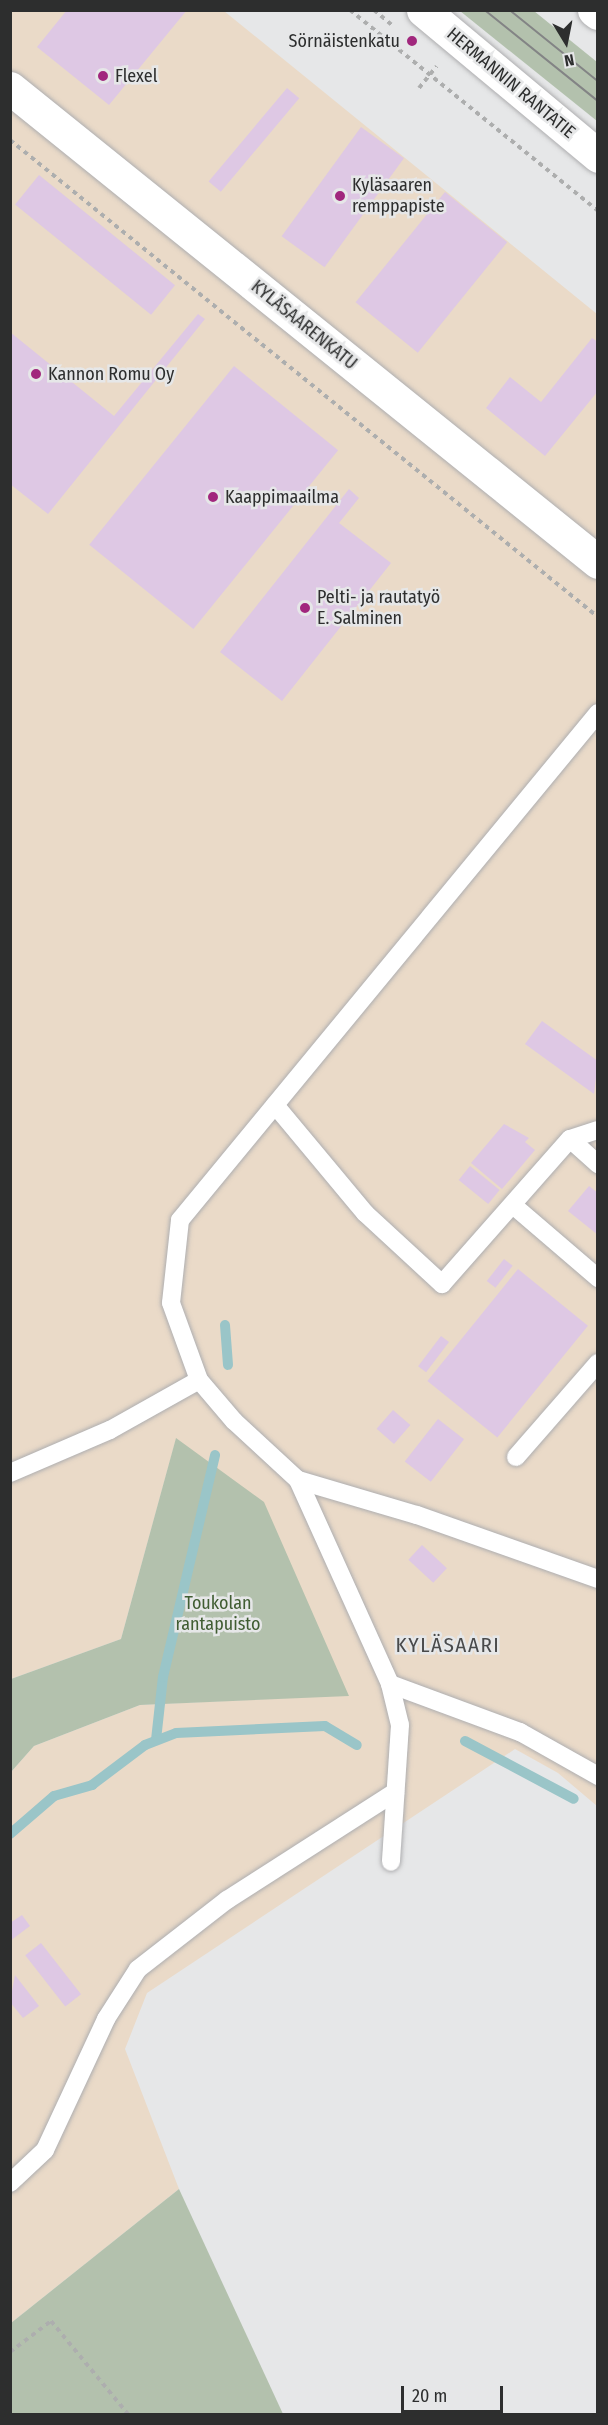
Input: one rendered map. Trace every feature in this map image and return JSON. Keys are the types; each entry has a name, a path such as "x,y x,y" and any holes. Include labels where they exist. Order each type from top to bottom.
{"street":[{"name":"HERMANNIN RANTATIE","path":"423,10 597,156"},
{"path":"594,10 597,14"},
{"name":"KYLÄSAARENKATU","path":"10,88 597,562"}],"lane":[{"path":"391,1862 400,1725 390,1684 298,1480 234,1421 200,1380 171,1303 180,1220 597,713"},
{"path":"275,1105 372,1220 442,1284 514,1206 570,1139 597,1130"},
{"path":"570,1139 597,1164"},
{"path":"514,1206 597,1278"},
{"path":"516,1457 597,1363"},
{"path":"10,1473 110,1430 200,1380"},
{"path":"298,1480 417,1515 597,1579"},
{"path":"390,1684 520,1732 597,1776"},
{"path":"10,2182 45,2150 106,2019 138,1969 227,1900 395,1792"}],"path":[{"path":"350,10 597,211"},
{"path":"10,140 597,617"},
{"path":"10,2352 51,2321 129,2415"}],"shaded area":[{"path":"11,11 224,11 597,314 597,1806 558,1773 515,1749 147,1993 125,2049 179,2189 11,2323 11,1772 34,1746 140,1705 348,1695 176,1439 121,1639 11,1679"}],"green space":[{"path":"460,11 534,11 597,62 597,121"},
{"name":"Toukolan rantapuisto","path":"176,1438 264,1502 349,1696 140,1705 34,1746 11,1772 11,1679 121,1639"},
{"path":"179,2189 283,2414 11,2414 11,2323"}],"building":[{"name":"Flexel","path":"67,10 187,10 109,105 37,47"},
{"path":"287,88 299,98 221,192 209,181"},
{"name":"Kyläsaaren remppapiste","path":"361,127 404,158 325,267 282,236"},
{"path":"39,175 175,285 151,315 15,205"},
{"path":"445,192 507,242 418,353 356,302"},
{"name":"Kannon Romu Oy","path":"198,314 205,319 48,514 10,484 10,332 114,416"},
{"path":"592,338 598,342 598,391 545,456 486,408 510,377 541,402"},
{"name":"Kaappimaailma","path":"234,366 338,450 193,629 89,545"},
{"name":"Pelti- ja rautatyö E. Salminen","path":"349,489 359,498 339,523 391,563 282,701 220,652"},
{"path":"542,1021 598,1061 594,1094 525,1044"},
{"path":"504,1124 529,1138 525,1142 535,1150 502,1189 471,1163"},
{"path":"470,1166 500,1190 488,1204 459,1180"},
{"path":"589,1186 598,1193 598,1235 568,1211"},
{"path":"504,1259 513,1266 495,1288 487,1281"},
{"path":"518,1269 588,1326 497,1438 427,1381"},
{"path":"441,1336 449,1342 426,1372 418,1366"},
{"path":"393,1410 410,1425 394,1444 377,1429"},
{"path":"438,1419 464,1439 431,1482 405,1462"},
{"path":"422,1545 447,1568 433,1583 408,1560"},
{"path":"22,1915 30,1926 10,1941 10,1923"},
{"path":"41,1943 81,1994 65,2007 25,1955"},
{"path":"15,1975 39,2006 23,2018 10,2002"}],"waterway":[{"path":"225,1325 228,1365"},
{"path":"156,1740 163,1677 215,1455"},
{"path":"10,1834 54,1796 92,1785 145,1745 176,1733 325,1726 357,1745"},
{"path":"465,1741 574,1799"}],"tram line":[{"path":"485,10 598,101"},
{"path":"510,10 598,81"}],"place":[{"name":"Sörnäistenkatu","path":"412,41"},
{"name":"Flexel","path":"103,76"},
{"name":"Kyläsaaren remppapiste","path":"340,196"},
{"name":"Kannon Romu Oy","path":"36,374"},
{"name":"Kaappimaailma","path":"213,497"},
{"name":"Pelti- ja rautatyö E. Salminen","path":"305,608"}],"district":[{"name":"KYLÄSAARI","path":"448,1645"}]}
